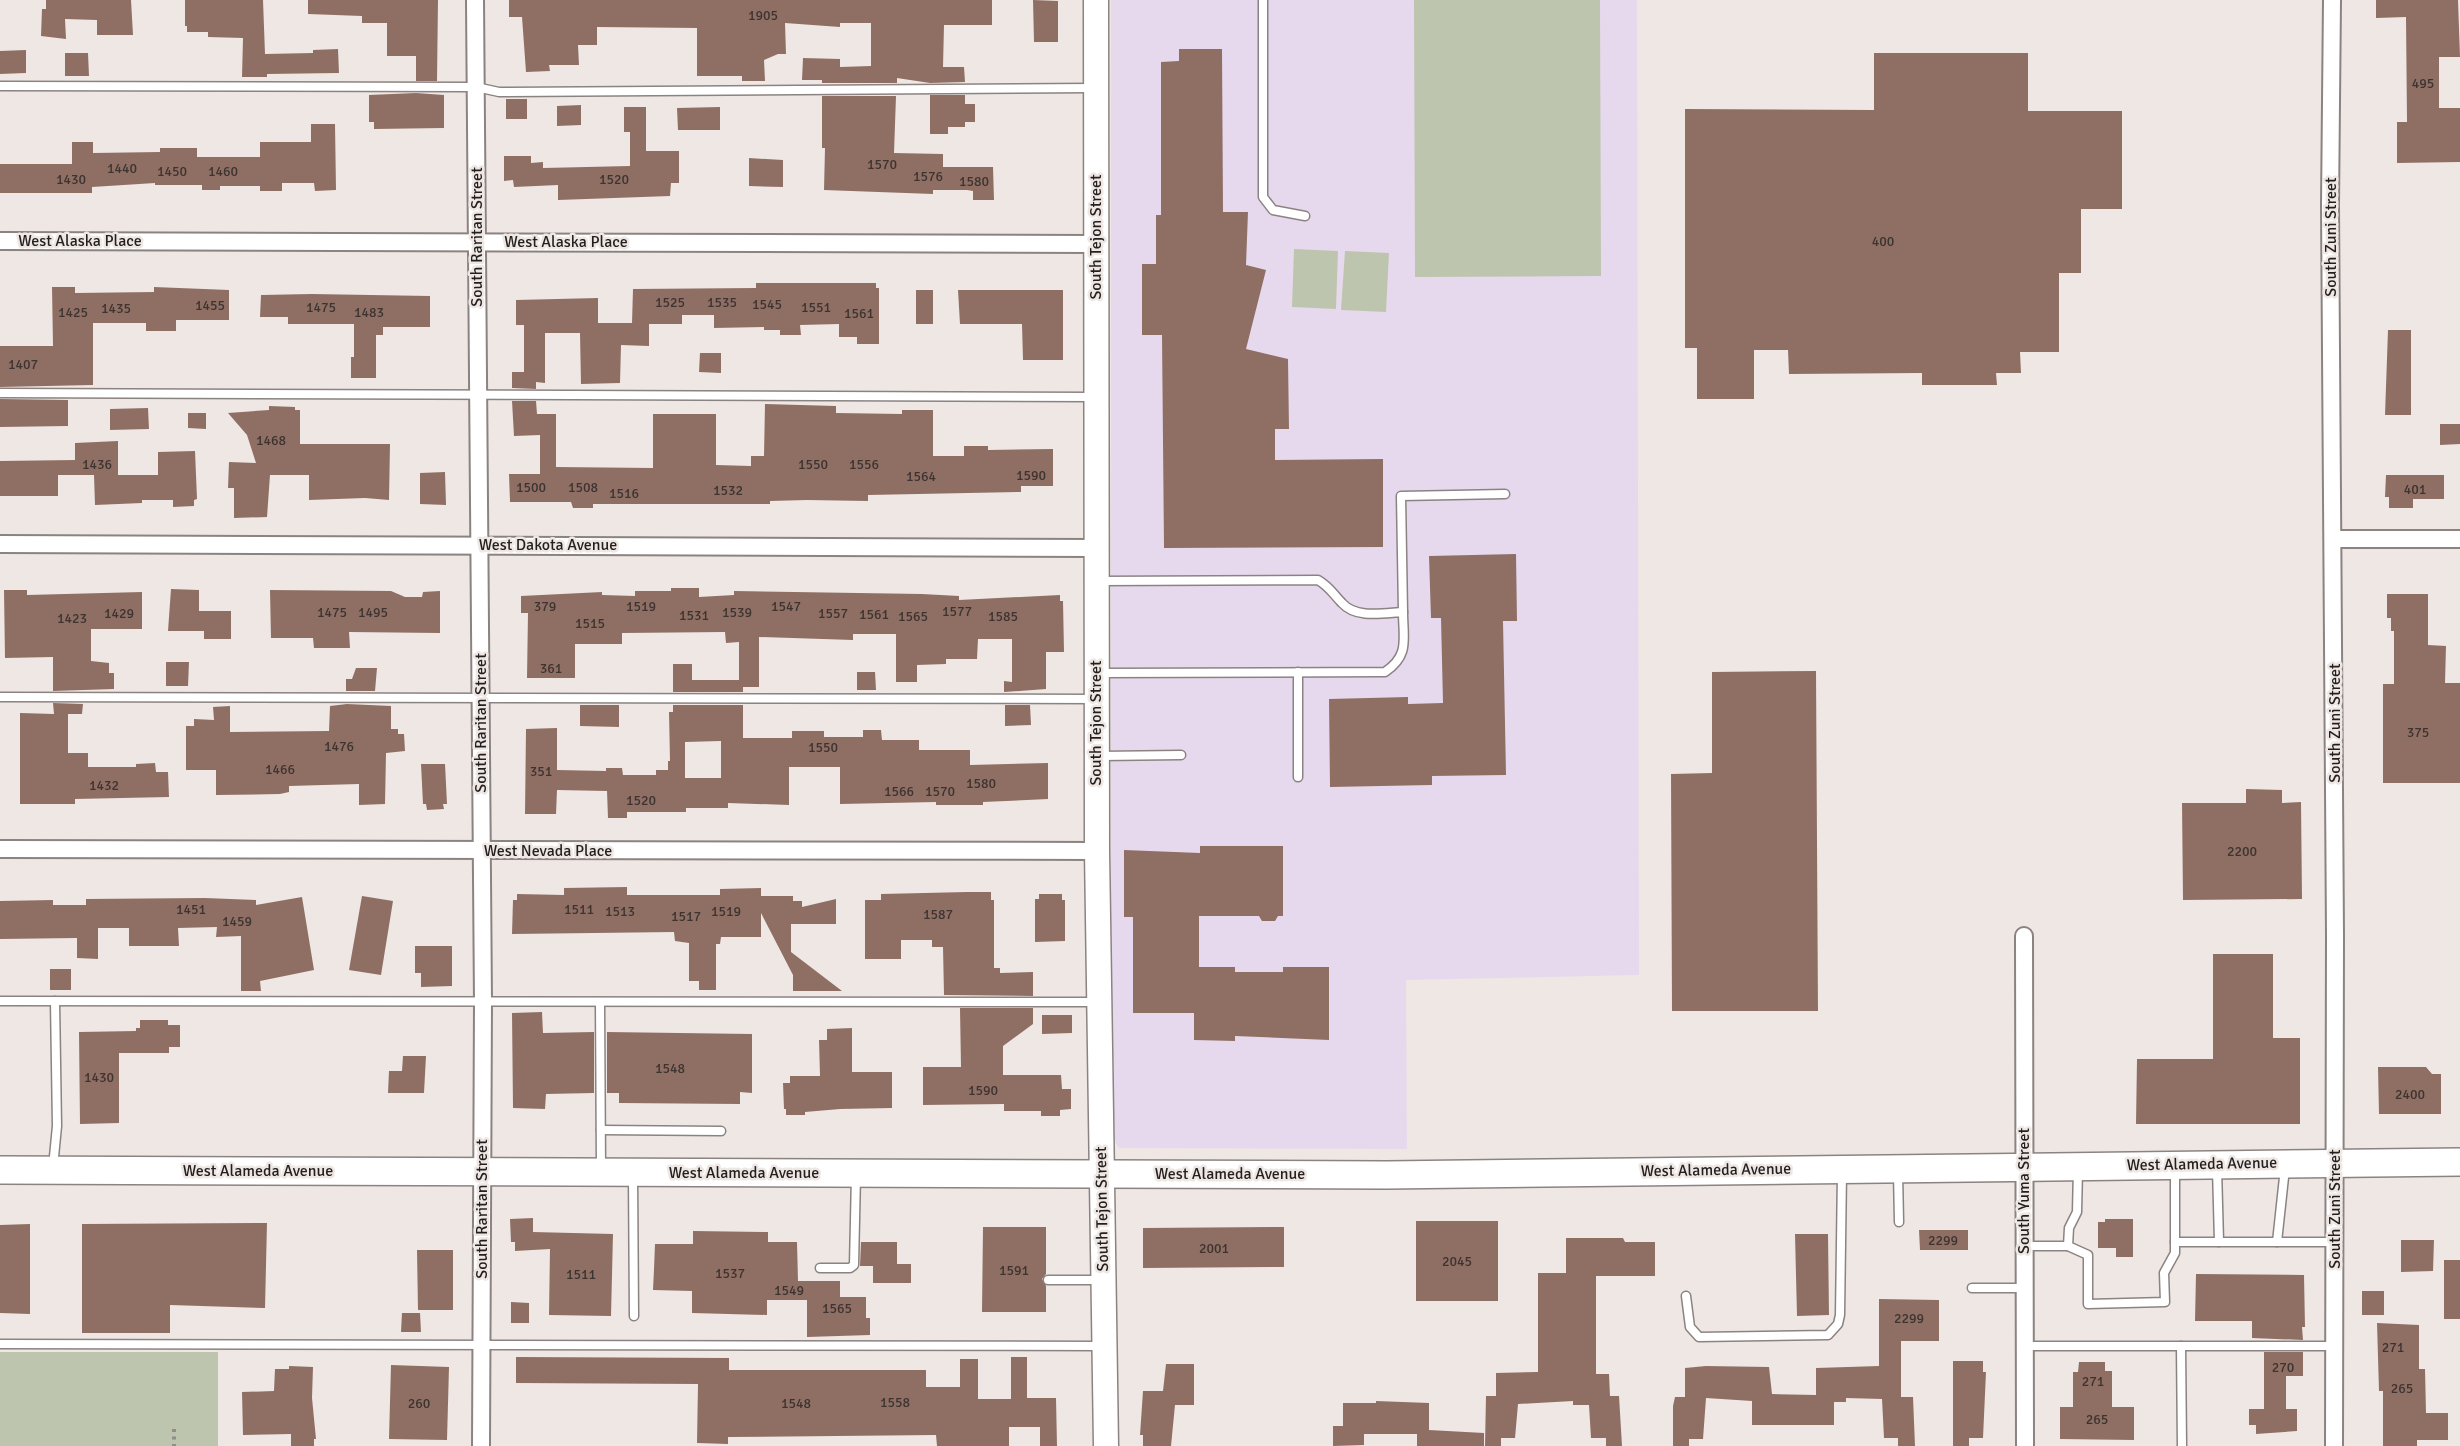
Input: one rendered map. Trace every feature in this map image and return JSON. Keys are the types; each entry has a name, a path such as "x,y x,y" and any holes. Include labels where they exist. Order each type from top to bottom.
{"main road":[{"name":"West Alameda Avenue","path":"0,1170 1387,1175 2460,1162"}],"street":[{"name":"South Raritan Street","path":"475,0 483,1002 481,1446"},
{"name":"South Tejon Street","path":"1096,0 1096,756 1106,1446"},
{"name":"South Zuni Street","path":"2332,0 2330,205 2334,539 2334,1446"},
{"name":"West Alaska Place","path":"0,241 1096,244"},
{"path":"2334,539 2460,539"},
{"name":"West Dakota Avenue","path":"0,544 1096,548"},
{"name":"West Nevada Place","path":"0,849 1097,851"},
{"name":"South Yuma Street","path":"2024,936 2025,1446"}],"lane":[{"path":"1263,0 1263,197 1273,210 1305,216"},
{"path":"0,86 476,87 499,92 1096,88"},
{"path":"0,393 1096,397"},
{"path":"1096,673 1385,672 1398,663 1403,650 1401,496 1505,494"},
{"path":"1096,581 1318,580 1332,588 1348,609 1360,613 1403,612"},
{"path":"1298,672 1298,777"},
{"path":"0,697 1096,699"},
{"path":"1096,756 1181,755"},
{"path":"0,1001 1099,1002"},
{"path":"52,1170 57,1126 55,1001"},
{"path":"600,1002 601,1173"},
{"path":"601,1130 721,1131"},
{"path":"2277,1242 2286,1163"},
{"path":"2024,1246 2068,1246 2088,1254 2088,1304 2165,1302 2164,1273 2175,1253 2175,1164"},
{"path":"2216,1164 2219,1242"},
{"path":"2068,1246 2069,1228 2077,1212 2078,1165"},
{"path":"1686,1296 1690,1327 1699,1336 1828,1335 1838,1324 1840,1315 1842,1168"},
{"path":"1898,1168 1899,1222"},
{"path":"633,1173 634,1316"},
{"path":"820,1268 850,1268 854,1265 856,1173"},
{"path":"2175,1242 2334,1242"},
{"path":"1048,1280 1103,1280"},
{"path":"1972,1288 2024,1287"},
{"path":"0,1344 1105,1346"},
{"path":"2024,1346 2334,1346"},
{"path":"2181,1346 2182,1446"}],"path":[{"path":"174,1429 174,1446"}],"shaded area":[{"path":"1111,0 1637,0 1639,975 1406,980 1407,1149 1119,1148 1115,1142 1111,1126"}],"green space":[{"path":"1414,0 1600,0 1601,276 1415,277"},
{"path":"1294,249 1338,251 1336,309 1292,307"},
{"path":"1345,251 1389,253 1386,312 1341,310"},
{"path":"0,1352 218,1352 218,1446 0,1446"}],"building":[{"path":"46,0 131,0 133,35 97,35 97,20 65,19 66,39 41,36 42,9 46,9"},
{"path":"185,0 263,0 265,54 313,53 313,50 338,49 339,73 267,74 267,77 242,77 243,38 208,37 208,32 187,32"},
{"path":"308,0 438,0 437,81 416,81 416,56 387,56 387,23 362,23 362,16 308,14"},
{"path":"509,0 992,0 992,25 944,25 943,67 964,67 965,82 930,83 897,78 897,83 822,83 822,80 802,80 803,58 840,59 840,67 871,66 871,23 840,23 840,27 785,23 786,54 778,54 764,60 765,81 742,81 742,76 697,76 697,28 597,27 597,45 578,45 579,65 549,65 550,71 526,72 522,17 509,17"},
{"path":"1033,0 1058,1 1058,42 1034,42"},
{"path":"2376,0 2458,0 2460,57 2439,57 2439,108 2460,108 2460,162 2397,163 2397,122 2407,122 2406,17 2376,18"},
{"path":"1179,49 1222,49 1223,212 1248,212 1246,265 1266,270 1246,349 1288,359 1289,429 1275,429 1275,460 1383,459 1383,547 1164,548 1162,335 1142,335 1142,264 1156,264 1156,215 1161,215 1161,62 1179,61"},
{"path":"26,50 26,73 0,74 0,51"},
{"path":"65,53 88,53 89,76 65,76"},
{"path":"1874,53 2028,53 2028,111 2122,111 2122,209 2081,209 2081,273 2059,273 2059,352 2020,352 2021,373 1996,373 1997,385 1922,385 1922,373 1789,374 1788,350 1754,350 1754,399 1697,399 1697,348 1685,348 1685,109 1874,110"},
{"path":"416,93 444,95 444,128 374,129 374,122 369,122 369,95"},
{"path":"930,95 965,95 965,104 975,104 975,122 965,122 965,127 948,127 948,134 930,134"},
{"path":"822,96 896,96 894,153 943,154 943,167 993,167 994,200 973,200 973,191 967,190 933,190 933,194 824,190 825,148 822,148"},
{"path":"506,99 527,99 527,119 506,119"},
{"path":"581,105 581,125 557,126 557,106"},
{"path":"624,107 646,107 646,151 679,151 679,183 671,183 670,196 558,200 558,185 514,187 513,180 504,181 504,156 531,156 531,163 543,162 543,168 630,166 630,132 624,132"},
{"path":"720,107 720,130 678,130 677,108"},
{"path":"311,124 335,124 336,190 315,191 314,183 282,183 282,191 260,191 260,186 220,186 220,190 202,190 202,185 155,185 155,183 92,187 92,193 0,193 0,164 72,164 72,142 93,142 93,153 160,152 160,148 197,148 197,157 260,157 260,142 311,142"},
{"path":"749,158 783,160 783,187 749,186"},
{"path":"756,283 876,283 876,288 879,288 879,344 857,344 857,337 839,337 839,324 800,325 801,335 780,335 780,330 764,330 764,327 714,328 714,315 682,315 682,324 649,324 649,346 621,345 620,383 581,384 580,333 545,333 545,383 536,382 536,389 512,388 512,372 524,372 524,325 516,325 516,300 598,298 598,323 632,323 633,289 756,288"},
{"path":"52,287 75,287 75,293 154,292 154,287 229,290 229,320 176,320 176,331 146,331 146,323 93,323 93,385 0,387 0,346 53,346"},
{"path":"916,290 933,290 933,324 916,324"},
{"path":"958,290 1063,290 1063,360 1023,360 1022,324 960,324"},
{"path":"261,295 430,296 430,327 383,327 383,335 376,335 376,378 351,378 351,357 354,357 354,324 288,324 288,317 260,317"},
{"path":"2388,330 2411,330 2411,415 2385,415"},
{"path":"700,353 721,353 721,373 699,372"},
{"path":"0,399 68,400 68,426 0,427"},
{"path":"512,401 536,401 537,414 556,414 556,467 653,468 653,414 716,414 716,465 751,466 751,456 764,456 765,404 836,406 836,413 902,414 902,410 933,410 933,456 964,456 964,446 988,446 988,450 1053,449 1053,486 1021,486 1021,492 868,495 868,501 770,501 770,504 593,504 593,508 573,508 571,502 510,502 509,474 540,474 540,435 514,436"},
{"path":"269,406 295,407 295,410 300,410 300,444 390,444 389,500 365,498 309,500 309,475 270,475 267,517 234,518 234,488 228,488 229,462 256,463 247,435 228,413 269,410"},
{"path":"148,408 149,429 110,430 110,409"},
{"path":"188,413 206,413 206,429 188,428"},
{"path":"2440,424 2460,424 2460,444 2440,445"},
{"path":"118,441 118,475 158,475 158,452 195,451 197,499 194,500 194,506 173,507 173,500 142,500 142,503 95,505 94,475 58,475 58,496 0,496 0,461 75,460 75,443"},
{"path":"445,472 446,505 420,504 420,473"},
{"path":"2386,475 2444,475 2444,499 2413,499 2413,508 2389,508 2389,497 2385,497"},
{"path":"1516,554 1517,621 1503,621 1506,775 1432,776 1432,785 1330,787 1329,699 1408,697 1408,704 1443,703 1441,618 1431,618 1429,556"},
{"path":"671,588 699,588 699,597 734,595 734,591 922,594 959,596 959,600 1060,595 1060,601 1063,601 1064,652 1046,652 1046,689 1004,692 1004,681 1012,682 1012,639 978,639 977,659 946,659 946,664 917,665 917,682 896,682 896,634 853,634 853,640 759,637 759,687 743,687 743,692 673,692 673,664 692,664 692,680 739,680 739,642 726,643 725,632 622,633 622,644 575,644 575,678 527,678 528,613 521,613 521,596 602,592 602,595 635,596 635,591 671,591"},
{"path":"171,589 199,590 199,611 231,611 231,639 204,639 204,631 168,631"},
{"path":"4,590 27,590 27,595 142,592 142,629 91,629 91,661 109,663 109,673 114,673 114,689 53,691 53,657 5,658"},
{"path":"270,590 391,591 405,597 422,597 423,592 440,591 440,633 349,632 350,648 314,648 313,638 271,638"},
{"path":"2387,594 2428,594 2428,645 2446,646 2445,683 2460,683 2460,783 2383,783 2383,684 2394,684 2394,631 2391,631 2391,618 2387,618"},
{"path":"166,662 189,662 188,686 166,686"},
{"path":"356,668 377,668 375,691 346,691 346,679 352,679"},
{"path":"1816,671 1818,1011 1672,1011 1671,774 1712,773 1712,672"},
{"path":"857,672 875,672 876,690 857,690"},
{"path":"53,703 83,704 82,714 68,714 68,753 88,753 88,767 136,767 136,764 155,763 156,772 168,772 169,797 75,799 75,804 20,804 20,713 54,714"},
{"path":"347,704 391,706 391,729 398,729 398,734 404,734 405,751 386,753 385,804 359,805 359,784 289,786 289,792 280,794 216,795 216,770 186,770 186,726 194,726 194,719 214,720 213,707 230,706 230,732 329,731 330,706"},
{"path":"580,705 619,705 619,727 580,726"},
{"path":"673,705 743,705 743,738 792,738 792,731 824,731 824,737 863,737 863,730 881,730 882,740 919,740 919,750 970,750 970,765 1048,763 1048,799 983,802 983,805 936,805 936,802 840,804 840,767 789,767 789,805 728,803 728,808 686,808 686,812 627,812 627,818 608,818 607,791 557,790 556,814 525,814 526,729 557,728 557,770 606,771 606,768 622,768 623,775 656,775 656,770 668,770 668,761 670,761 669,712 673,712","holes":["721,741 721,778 685,778 685,742"]},
{"path":"1005,705 1030,705 1031,725 1005,726"},
{"path":"421,764 445,764 447,804 443,804 444,809 427,810 426,804 423,804"},
{"path":"2246,789 2282,790 2282,803 2301,802 2302,899 2183,900 2182,803 2246,803"},
{"path":"1200,846 1283,846 1283,916 1278,916 1275,921 1262,921 1259,916 1199,916 1199,967 1235,967 1235,972 1283,972 1283,967 1329,967 1329,1040 1235,1036 1235,1041 1194,1040 1194,1013 1133,1013 1133,917 1124,917 1124,850 1200,853"},
{"path":"627,887 627,895 720,895 720,889 761,888 761,896 793,896 793,901 802,901 802,907 836,899 836,924 791,924 791,952 842,991 793,991 793,975 761,913 761,937 721,937 720,944 716,944 716,990 699,990 699,981 689,981 689,943 675,941 674,932 512,934 513,900 517,900 517,894 564,895 564,888"},
{"path":"991,892 991,900 994,900 994,968 1000,968 1000,973 1033,972 1033,996 944,995 943,947 932,947 932,940 901,940 901,959 865,959 865,900 881,900 881,894"},
{"path":"1039,894 1062,894 1062,900 1065,900 1065,941 1035,942 1035,899 1039,899"},
{"path":"362,896 393,901 381,975 349,970"},
{"path":"302,897 314,970 260,981 261,991 241,991 241,936 216,937 217,927 178,928 179,946 129,946 129,928 98,928 98,959 77,958 77,938 0,939 0,901 53,900 53,905 86,905 86,899 205,898 256,900 256,905"},
{"path":"415,946 452,946 452,986 421,987 421,973 415,973"},
{"path":"2213,954 2273,954 2273,1038 2300,1038 2300,1124 2136,1124 2137,1059 2213,1059"},
{"path":"50,969 71,969 71,990 50,990"},
{"path":"960,1008 1033,1008 1033,1024 1003,1046 1003,1075 1061,1075 1062,1089 1071,1089 1071,1109 1060,1110 1060,1116 1041,1116 1041,1111 1004,1111 1004,1104 923,1105 923,1067 961,1067"},
{"path":"542,1012 543,1033 594,1032 594,1093 546,1094 545,1109 513,1108 512,1013"},
{"path":"1042,1015 1072,1015 1072,1033 1042,1034"},
{"path":"140,1020 168,1020 168,1025 180,1025 180,1047 169,1047 169,1053 119,1053 119,1123 80,1124 79,1032 136,1031 136,1028 140,1028"},
{"path":"852,1028 852,1072 892,1072 892,1108 840,1109 805,1112 805,1115 786,1115 783,1083 790,1083 790,1076 820,1076 819,1040 827,1040 827,1029"},
{"path":"607,1032 752,1034 752,1093 740,1092 740,1104 619,1103 619,1093 607,1093"},
{"path":"403,1056 426,1056 424,1093 388,1093 389,1071 402,1071"},
{"path":"2378,1067 2426,1067 2432,1074 2441,1074 2441,1114 2379,1114"},
{"path":"533,1218 533,1232 613,1234 611,1316 549,1315 550,1249 515,1251 515,1242 511,1242 510,1219"},
{"path":"2105,1219 2133,1219 2133,1257 2116,1257 2116,1248 2098,1248 2098,1222 2105,1222"},
{"path":"1416,1221 1498,1221 1498,1301 1416,1301"},
{"path":"267,1223 265,1308 170,1305 170,1333 82,1333 82,1224"},
{"path":"30,1224 30,1314 0,1313 0,1225"},
{"path":"983,1227 1046,1227 1046,1274 1042,1279 1046,1286 1046,1312 982,1312"},
{"path":"1284,1227 1284,1267 1143,1268 1143,1228"},
{"path":"1919,1230 1968,1230 1968,1250 1920,1250"},
{"path":"693,1231 768,1232 768,1242 797,1242 798,1281 840,1281 840,1297 866,1297 866,1318 870,1318 870,1335 807,1337 807,1300 767,1300 767,1315 692,1313 692,1291 653,1290 655,1244 693,1244"},
{"path":"1795,1234 1828,1234 1829,1315 1797,1316"},
{"path":"1566,1238 1623,1238 1625,1242 1655,1242 1655,1276 1596,1276 1596,1374 1609,1374 1610,1396 1619,1396 1622,1446 1606,1446 1606,1438 1591,1438 1589,1405 1573,1405 1573,1401 1518,1404 1515,1438 1501,1438 1501,1446 1485,1446 1486,1396 1496,1396 1496,1373 1538,1372 1538,1273 1566,1273"},
{"path":"2401,1240 2434,1240 2433,1271 2401,1272"},
{"path":"861,1242 897,1242 897,1264 911,1264 911,1283 873,1283 873,1266 860,1266"},
{"path":"417,1250 453,1250 453,1310 418,1310"},
{"path":"2444,1260 2460,1260 2460,1319 2444,1319"},
{"path":"2196,1274 2304,1275 2303,1340 2252,1338 2252,1321 2195,1321"},
{"path":"2362,1291 2384,1291 2384,1315 2362,1315"},
{"path":"1879,1299 1939,1300 1939,1341 1901,1341 1901,1397 1913,1397 1915,1446 1898,1446 1898,1438 1884,1438 1882,1399 1846,1398 1846,1402 1834,1402 1834,1425 1752,1425 1752,1401 1706,1398 1703,1439 1689,1439 1689,1446 1673,1446 1673,1406 1675,1397 1685,1397 1685,1368 1769,1367 1772,1394 1816,1395 1816,1368 1879,1366"},
{"path":"511,1302 529,1303 529,1323 511,1323"},
{"path":"402,1313 420,1313 421,1332 401,1332"},
{"path":"2377,1323 2419,1325 2419,1369 2425,1369 2426,1413 2448,1413 2448,1440 2417,1440 2417,1446 2383,1446 2383,1391 2379,1391"},
{"path":"2264,1352 2303,1352 2303,1376 2286,1376 2286,1409 2297,1409 2297,1431 2256,1434 2256,1425 2249,1425 2249,1409 2264,1409"},
{"path":"516,1357 729,1358 729,1370 926,1370 926,1387 960,1387 960,1359 978,1359 978,1399 1011,1399 1011,1357 1027,1357 1027,1398 1056,1398 1057,1446 1040,1446 1040,1427 1009,1427 1009,1446 937,1446 936,1435 728,1437 728,1444 697,1443 698,1384 516,1383"},
{"path":"1953,1361 1983,1361 1983,1372 1986,1372 1983,1438 1969,1438 1969,1446 1953,1446"},
{"path":"2079,1362 2105,1362 2105,1371 2112,1371 2112,1407 2134,1407 2134,1440 2060,1439 2060,1407 2073,1407 2073,1372 2078,1372"},
{"path":"1166,1364 1194,1364 1194,1405 1175,1405 1171,1446 1143,1446 1143,1435 1140,1435 1143,1391 1163,1391"},
{"path":"391,1365 449,1367 447,1440 389,1439"},
{"path":"289,1366 313,1367 312,1398 316,1439 314,1439 314,1446 291,1446 291,1434 243,1435 242,1392 274,1391 275,1369 289,1369"},
{"path":"1376,1401 1429,1403 1429,1430 1484,1433 1484,1446 1417,1446 1417,1434 1364,1434 1364,1445 1333,1446 1333,1426 1343,1426 1343,1403 1376,1403"}]}
